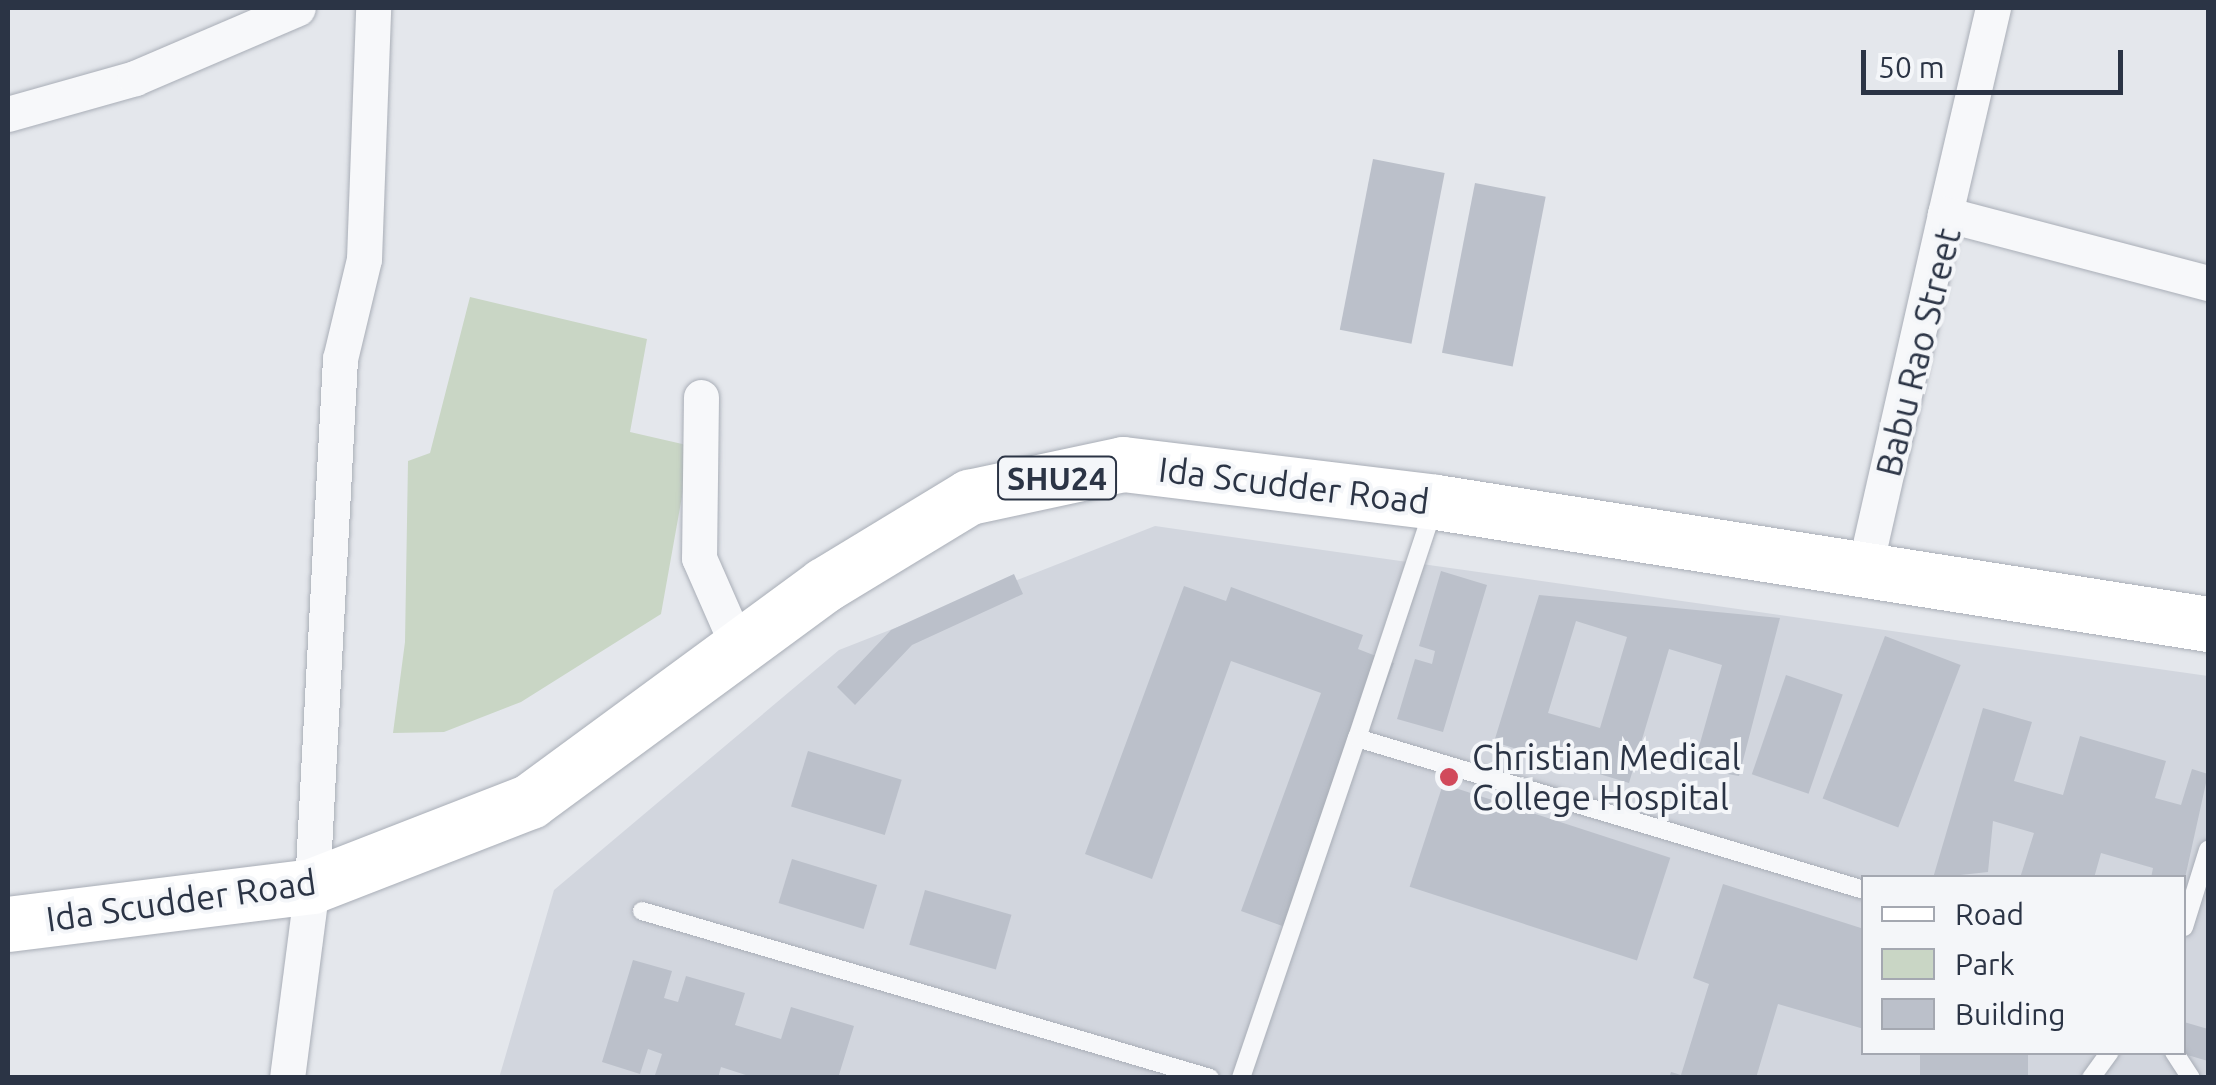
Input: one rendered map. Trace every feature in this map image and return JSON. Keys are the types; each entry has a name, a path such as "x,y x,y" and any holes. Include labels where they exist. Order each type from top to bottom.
{"main road":[{"name":"Ida Scudder Road","path":"8,924 312,886 530,801 824,586 969,497 1123,464 1436,502 2208,624"}],"street":[{"path":"8,114 135,78 298,8"},
{"path":"286,1078 312,886 340,359 364,259 373,8"},
{"path":"1945,214 1993,8"},
{"name":"Babu Rao Street","path":"1864,571 1945,214 2208,283"},
{"path":"701,397 699,558 739,649"}],"lane":[{"path":"1241,1078 1436,502"},
{"path":"1357,738 1861,889"},
{"path":"2186,921 2208,850"},
{"path":"642,911 1210,1078"},
{"path":"2091,1078 2108,1055"},
{"path":"2176,1055 2191,1078"}],"shaded area":[{"name":"Christian Medical College Hospital","path":"1155,526 2208,676 2208,1077 499,1078 554,890 839,650"}],"green space":[{"path":"470,297 647,339 630,432 691,446 661,614 521,702 444,732 393,733 405,642 408,461 430,453"}],"building":[{"path":"1373,159 1445,173 1411,344 1340,330"},
{"path":"1475,183 1546,197 1513,367 1442,353"},
{"path":"1441,571 1487,585 1443,732 1397,719 1415,659 1432,664 1435,651 1419,646"},
{"path":"1014,574 1023,594 912,645 855,705 837,687 891,630"},
{"path":"1184,586 1226,601 1231,587 1363,635 1358,649 1394,663 1296,931 1241,911 1321,693 1231,661 1152,879 1085,854"},
{"path":"1539,595 1780,618 1739,776 1693,768 1722,665 1669,649 1629,783 1494,742","holes":["1576,621 1627,637 1600,728 1548,713"]},
{"path":"1885,636 1961,665 1898,827 1823,798"},
{"path":"1786,675 1843,695 1809,794 1752,774"},
{"path":"1983,708 2032,722 2014,781 2063,795 2080,736 2166,761 2155,798 2181,805 2192,769 2208,774 2186,875 2152,875 2153,868 2101,853 2095,875 2021,875 2034,833 1993,821 1988,872 1934,875"},
{"path":"808,751 902,780 885,835 791,806"},
{"path":"1443,784 1670,858 1637,961 1410,887"},
{"path":"792,859 877,885 864,929 779,903"},
{"path":"1723,884 1861,928 1861,1028 1778,1004 1756,1078 1669,1078 1671,1072 1681,1075 1709,984 1693,978"},
{"path":"925,890 1012,915 996,970 909,945"},
{"path":"633,960 672,971 664,998 678,1002 686,976 745,993 735,1025 781,1039 791,1007 854,1026 838,1078 755,1078 721,1067 718,1078 654,1078 662,1054 648,1049 640,1074 602,1062"},
{"path":"2186,1023 2208,1029 2208,1061 2186,1055"},
{"path":"1920,1055 2028,1055 2028,1078 1920,1078"}],"place":[{"name":"Christian Medical College Hospital","path":"1449,777"}]}
